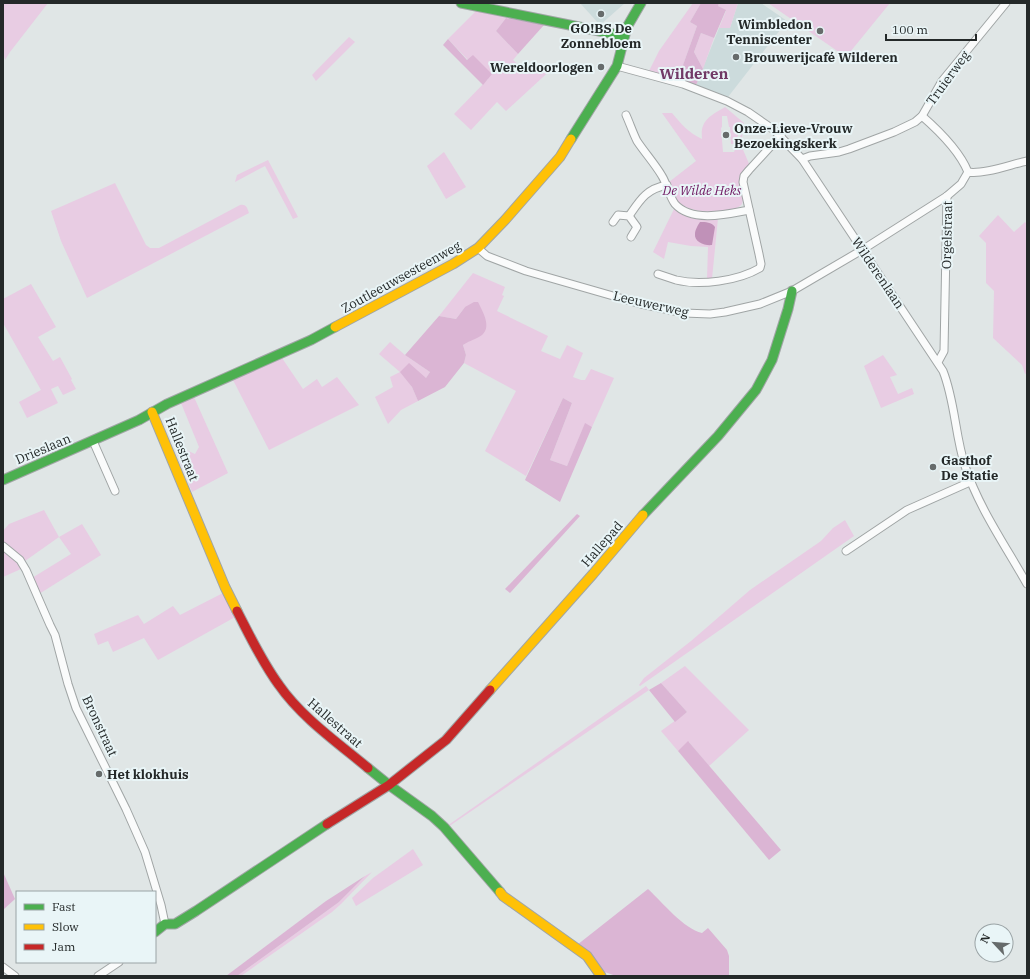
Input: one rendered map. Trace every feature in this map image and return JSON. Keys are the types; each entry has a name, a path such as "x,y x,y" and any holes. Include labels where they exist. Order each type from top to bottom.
{"street":[{"path":"461,3 624,36"},
{"name":"Zoutleeuwsesteenweg","path":"152,412 311,340 454,264 478,248 511,215 560,157 617,66 624,36 630,20 641,3"},
{"name":"Truierweg","path":"922,116 942,81 1006,3"},
{"name":"Wilderenlaan","path":"617,66 683,84 718,97 750,113 781,135 802,159 938,362 948,382 960,446 970,482 1027,584"},
{"path":"626,115 638,142 667,185 675,203 683,210 712,216 749,210"},
{"path":"802,159 810,156 849,149 894,132 915,122 922,116 961,159 968,172 973,173 985,171 1027,160"},
{"path":"658,274 676,280 696,282 732,278 760,268 761,264 743,182 744,176 781,135"},
{"name":"Orgelstraat","path":"938,362 944,351 947,196 961,184 968,172"},
{"path":"629,216 637,204 649,191 667,185"},
{"name":"Leeuwerweg","path":"478,248 487,256 526,271 641,304 684,313 710,314 740,309 780,297 862,250 947,196"},
{"path":"613,222 618,215 629,216 637,227 631,237"},
{"name":"Hallepad","path":"389,785 446,740 644,514 718,436 756,390 768,370 788,309 792,291"},
{"name":"Drieslaan","path":"3,480 93,441 152,412"},
{"name":"Hallestraat","path":"152,412 225,587 268,669 289,699 330,736 389,785 432,816 469,855 503,896 587,956 601,976"},
{"path":"93,441 115,490"},
{"path":"846,551 907,510 970,482"},
{"name":"Bronstraat","path":"3,546 20,560 26,570 55,636 76,708 126,809 145,852 161,905 165,924"},
{"path":"156,931 165,924 175,924 191,914 306,837 389,785"},
{"path":"98,976 118,963"},
{"path":"3,967 15,976"}],"shaded area":[{"name":"GO!BS De Zonnebloem","path":"580,3 625,3 600,25"},
{"path":"701,3 719,3 718,6 726,10 714,38 701,33 694,52 703,69 696,85 678,79 697,26 690,22"},
{"path":"738,3 761,3 787,21 728,97 696,85 719,28 730,28"},
{"path":"506,18 544,25 518,54 496,31"},
{"path":"448,39 467,60 473,55 492,74 483,85 443,45"},
{"path":"700,222 710,223 715,227 712,245 703,244 696,239 695,232"},
{"path":"474,302 478,302 485,317 485,331 482,335 463,345 466,355 464,363 445,387 418,401 412,387 400,372 409,363 426,378 430,372 405,355 439,316 456,319 465,307"},
{"path":"563,398 572,403 550,460 567,466 585,423 592,427 560,502 525,480"},
{"path":"577,514 580,516 510,593 505,589"},
{"path":"661,683 687,712 675,722 649,690"},
{"path":"688,741 781,850 769,860 678,751"},
{"path":"3,872 15,899 3,910"},
{"path":"365,876 339,902 237,976 226,976 326,901"},
{"path":"648,889 688,926 702,933 708,928 727,950 729,956 729,976 616,976 602,971 577,945"}],"green space":[{"path":"3,3 48,3 5,60 3,52"},
{"path":"693,3 701,3 690,22 697,26 678,79 649,71 659,51"},
{"path":"719,3 738,3 730,28 719,28 726,11 718,6"},
{"path":"768,3 890,3 846,57"},
{"path":"476,11 506,18 496,31 518,54 513,60 522,68 531,64 555,66 506,111 497,102 471,130 454,114 488,79 448,39"},
{"path":"701,33 714,38 703,69 694,52"},
{"path":"349,37 355,42 316,81 312,75"},
{"name":"De Wilde Heks","path":"725,107 744,123 734,144 731,144 730,127 727,116 722,116 721,128 723,152 734,152 743,130 741,145 750,166 740,182 743,200 742,204 737,208 721,212 702,211 685,207 676,200 669,182 696,161 662,113 672,113 686,128 702,139 702,129 704,123 712,115"},
{"path":"444,152 466,187 446,199 427,166"},
{"path":"268,160 298,217 293,219 265,166 235,182 237,175"},
{"path":"115,183 146,245 150,248 159,248 240,205 246,206 249,213 87,298 61,241 51,211"},
{"path":"675,207 718,218 712,279 707,279 708,247 668,242 664,259 653,252"},
{"path":"998,215 1014,232 1025,222 1027,224 1027,373 1025,374 1022,365 993,338 994,291 986,283 986,243 979,236"},
{"path":"473,273 505,287 502,295 504,296 497,311 548,336 541,351 560,359 567,345 583,353 573,377 585,380 591,369 614,378 592,427 585,424 567,466 550,460 572,403 563,398 526,476 485,451 516,391 464,363 466,355 463,345 476,338 465,307 456,319 439,316"},
{"path":"31,284 56,327 38,337 53,361 60,357 76,389 63,395 58,386 51,389 58,403 27,418 19,402 41,390 3,323 3,299"},
{"path":"390,342 405,355 430,372 426,378 401,372 412,387 418,401 401,410 388,424 375,397 393,387 390,377 400,372 379,354"},
{"path":"883,355 897,375 890,377 898,394 912,388 914,394 881,408 864,366"},
{"path":"282,358 303,389 317,379 322,387 337,377 359,405 269,450 233,380"},
{"path":"194,397 228,473 192,492 176,452 184,449 195,454 199,447 181,403"},
{"path":"44,510 59,537 25,561 3,542 3,531 9,524"},
{"path":"845,520 854,536 640,686 639,685 644,678 691,641 750,590 821,541 833,528"},
{"path":"82,524 101,555 39,594 32,578 71,554 59,537"},
{"path":"3,549 16,561 21,569 3,577"},
{"path":"223,593 237,616 158,660 144,638 113,652 108,641 98,645 94,634 138,615 144,624 173,606 180,615"},
{"path":"685,666 749,730 709,766 689,742 678,751 661,731 687,712 661,683"},
{"path":"646,686 649,690 448,827 447,826"},
{"path":"413,849 423,865 356,906 352,898 373,878"},
{"path":"372,872 332,912 241,976 237,976 339,902 365,876"}],"traffic: fast":[{"path":"461,3 624,36"},
{"path":"571,139 617,66 627,27 641,3"},
{"path":"643,515 718,436 756,390 772,360 792,291"},
{"path":"3,480 139,420 167,404 311,340 335,327"},
{"path":"368,768 432,816 444,827 500,892"},
{"path":"156,931 165,924 175,924 196,911 327,824"}],"traffic: slow":[{"path":"335,327 453,264 478,248 505,220 560,157 571,139"},
{"path":"152,412 225,587 237,611"},
{"path":"490,690 643,515"},
{"path":"500,892 503,896 587,956 601,976"}],"traffic: jam":[{"path":"237,611 256,649 288,697 320,729 368,768"},
{"path":"327,824 389,785 446,740 490,690"}],"place":[{"name":"GO!BS De Zonnebloem","path":"601,14"},
{"name":"Wimbledon Tenniscenter","path":"820,31"},
{"name":"Brouwerijcafé Wilderen","path":"736,57"},
{"name":"Wereldoorlogen","path":"601,67"},
{"name":"Onze-Lieve-Vrouw Bezoekingskerk","path":"726,135"},
{"name":"Gasthof De Statie","path":"933,467"},
{"name":"Het klokhuis","path":"99,774"}],"district":[{"name":"Wilderen","path":"694,73"}]}
